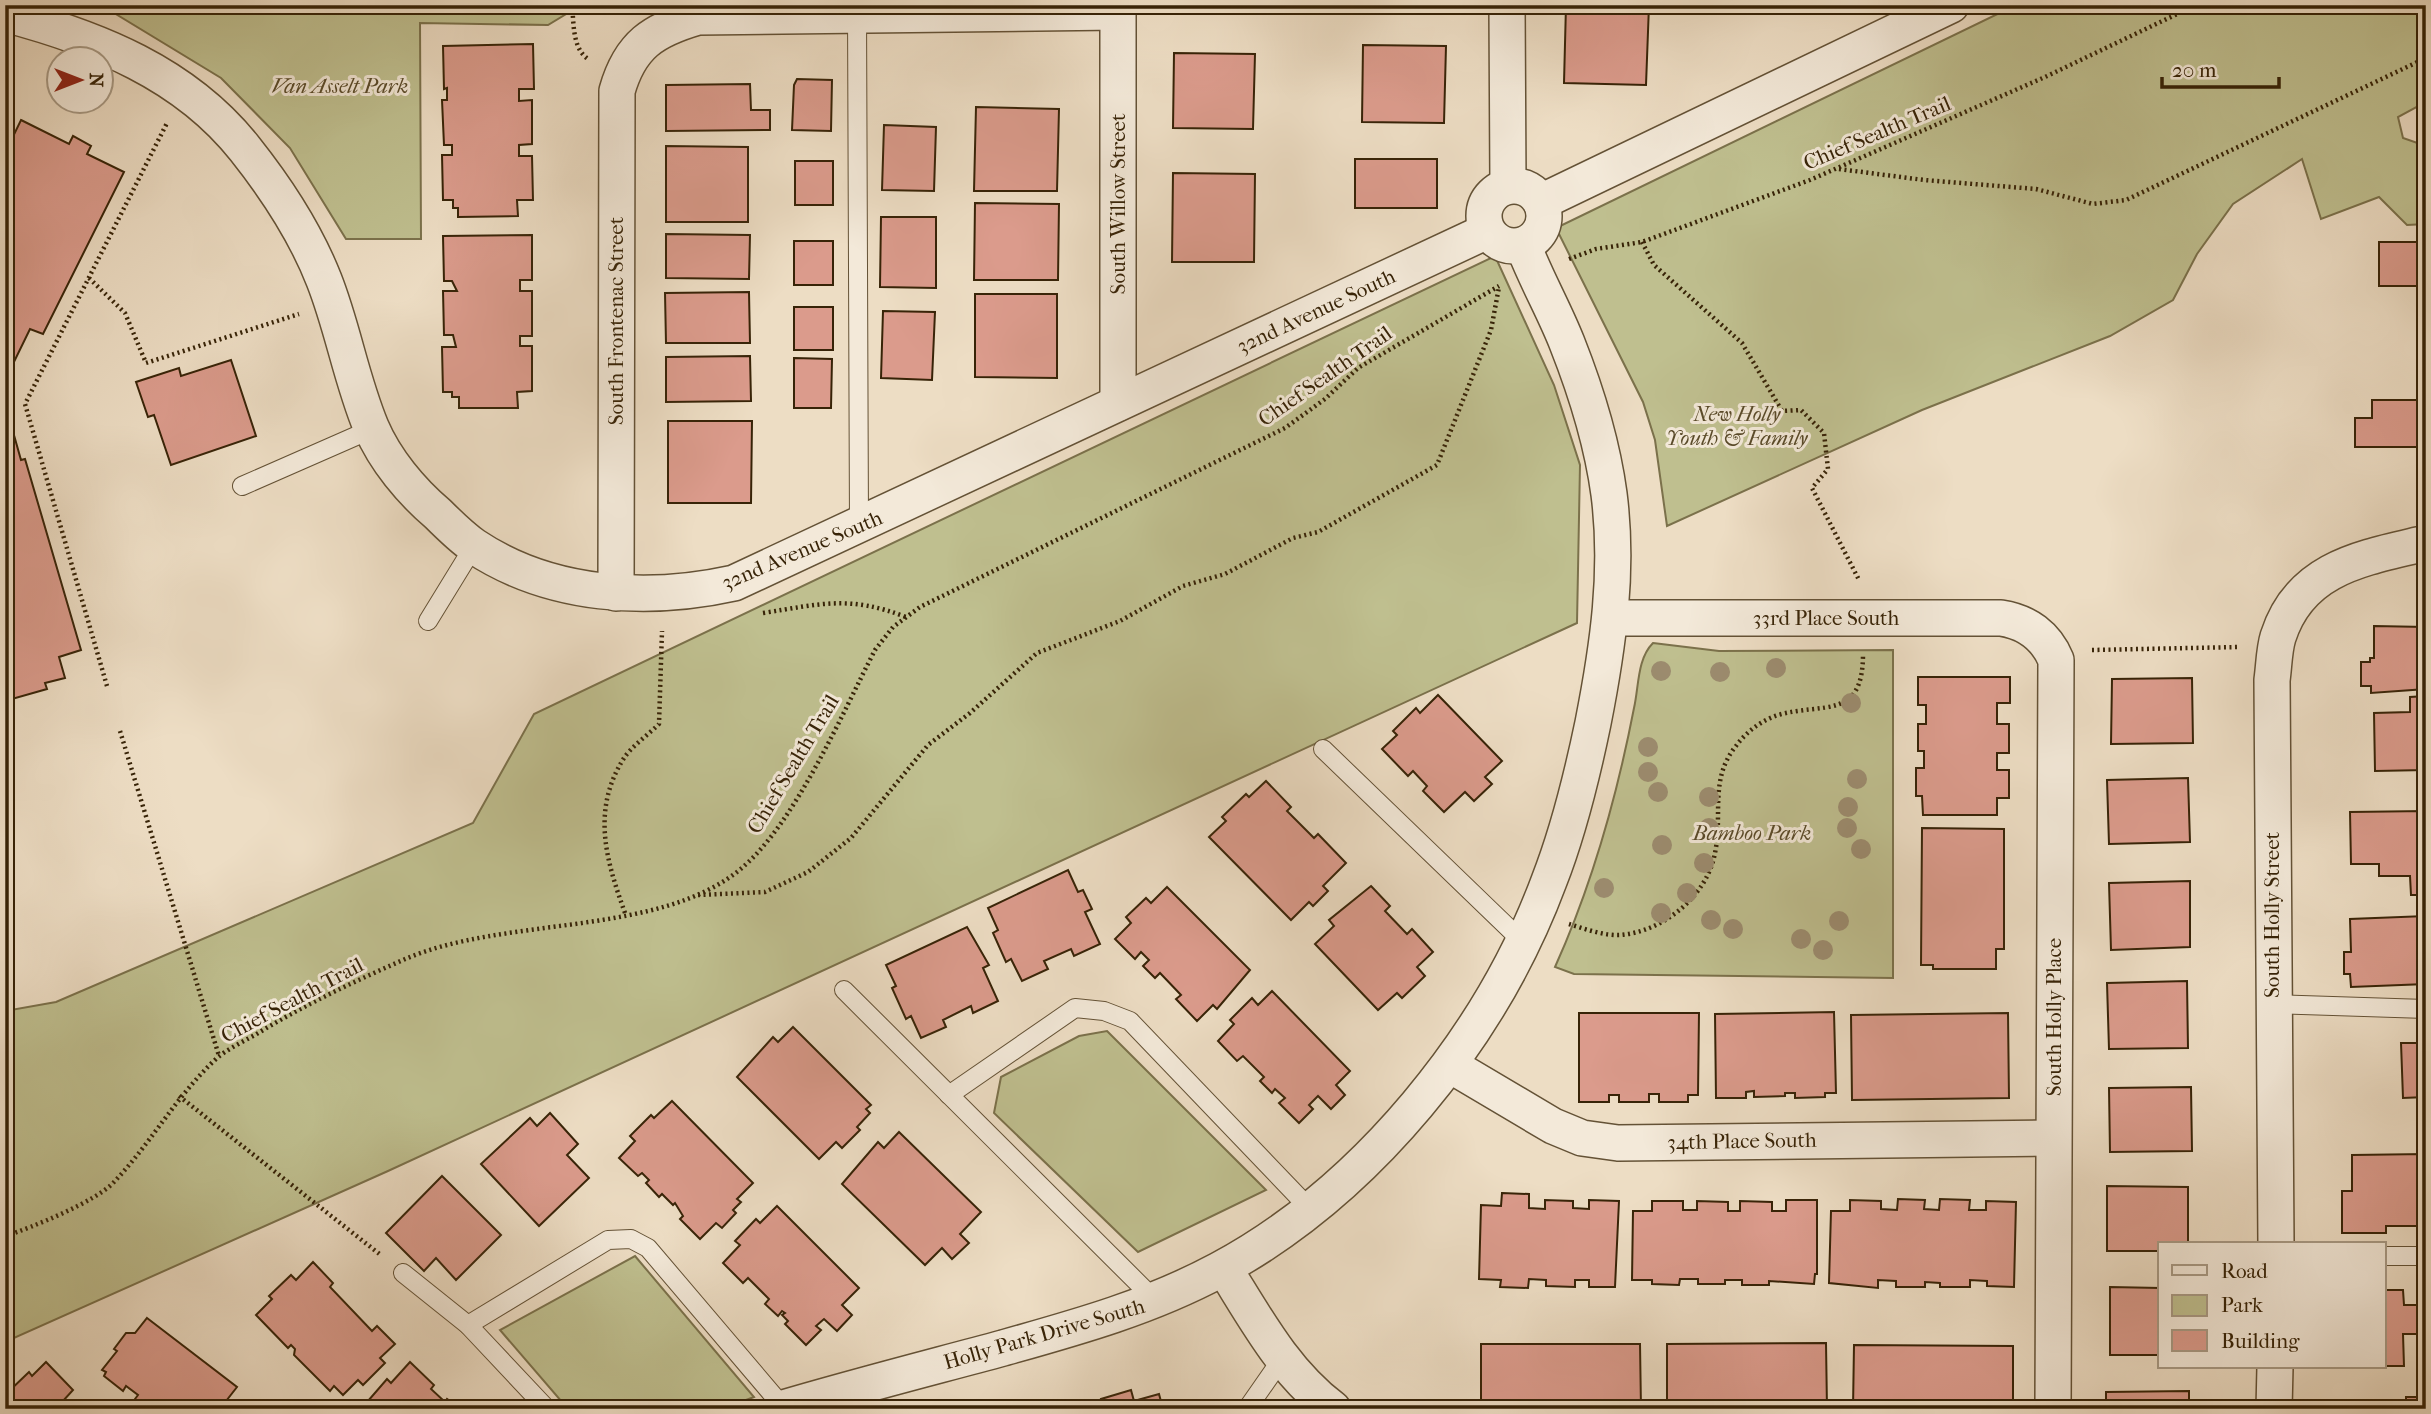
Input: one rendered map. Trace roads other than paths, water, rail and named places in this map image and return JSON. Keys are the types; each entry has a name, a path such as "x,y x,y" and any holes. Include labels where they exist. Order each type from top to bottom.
{"street":[{"path":"1507,5 1508,186"},
{"path":"1541,202 1894,18 1951,5"},
{"path":"857,10 1118,9"},
{"name":"South Willow Street","path":"1118,9 1118,403"},
{"name":"South Frontenac Street","path":"616,593 617,91 626,67 656,33 698,17 857,10"},
{"name":"32nd Avenue South","path":"5,14 101,45 184,88 244,147 276,193 307,246 324,281 372,429 398,472 427,505 474,546 526,571 573,586 616,593 674,594 734,583 859,527 1487,231"},
{"path":"1508,186 1527,188 1541,202 1544,223 1532,240 1523,245 1502,244 1487,231 1483,222 1486,203 1491,195 1508,186"},
{"name":"Holly Park Drive South","path":"782,1408 1094,1323 1156,1302 1224,1268 1310,1209 1361,1166 1450,1065 1490,1002 1549,883 1580,785 1612,618 1613,547 1609,492 1598,440 1566,340 1523,245"},
{"name":"South Holly Street","path":"2276,1242 2272,1004 2272,680 2276,646 2287,614 2301,593 2326,574 2366,557 2426,543"},
{"name":"33rd Place South","path":"1612,618 2001,618 2017,621 2044,642"},
{"name":"South Holly Place","path":"2044,642 2056,660 2053,1409"},
{"name":"34th Place South","path":"1450,1065 1553,1126 1582,1138 1606,1141 2053,1138"},
{"path":"1224,1268 1281,1360 1314,1394 1333,1409"},
{"path":"2274,1409 2275,1368"}],"lane":[{"path":"857,10 859,527"},
{"path":"242,486 372,429"},
{"path":"428,621 474,546"},
{"path":"1323,749 1529,927"},
{"path":"844,990 1156,1302"},
{"path":"2272,1004 2426,1009"},
{"path":"948,1095 1075,1008 1104,1011 1130,1021 1310,1209"},
{"path":"468,1325 608,1240 631,1239 648,1248 782,1408"},
{"path":"2386,1256 2426,1256"},
{"path":"403,1272 468,1325 547,1409"},
{"path":"1247,1409 1281,1360"}],"park label":[{"name":"Van Asselt Park","path":"340,86"},
{"name":"New Holly Youth & Family","path":"1737,426"},
{"name":"Bamboo Park","path":"1752,833"}]}
